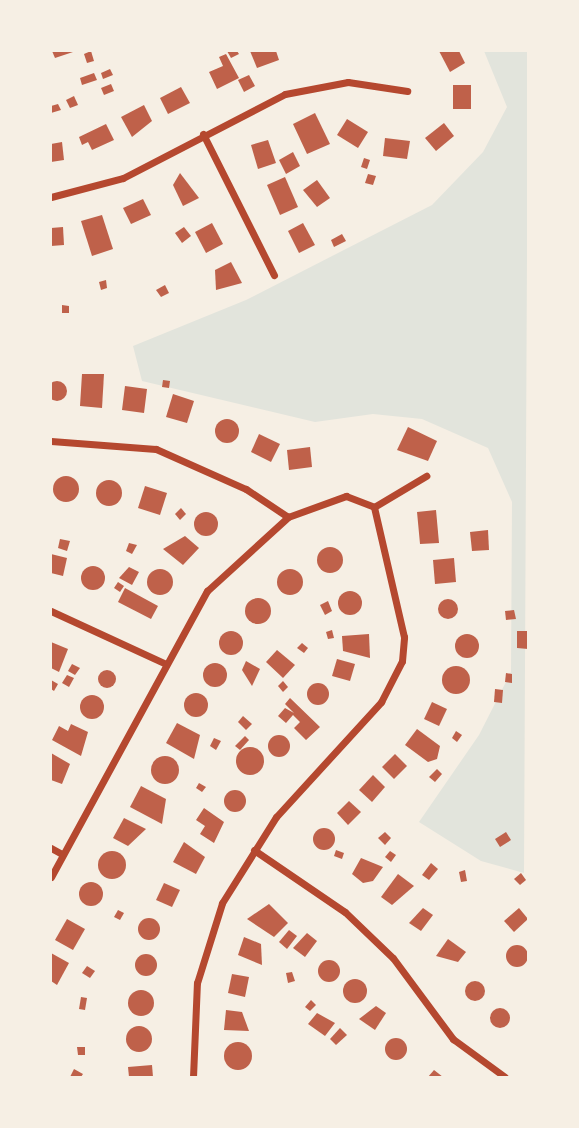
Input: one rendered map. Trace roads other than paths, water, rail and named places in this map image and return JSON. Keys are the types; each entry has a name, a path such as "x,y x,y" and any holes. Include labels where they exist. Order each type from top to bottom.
{"street":[{"path":"51,197 123,177 203,134 302,89 348,82 407,92"},
{"path":"203,134 274,275"},
{"path":"51,441 156,449 227,479 288,517"},
{"path":"374,507 426,476"},
{"path":"51,877 207,591 288,517 346,496 374,507"},
{"path":"193,1077 197,983 222,903 254,850 302,786 382,702 402,662 404,637 374,507"},
{"path":"51,611 166,664"},
{"path":"51,848 62,854"},
{"path":"254,850 345,912 393,958 453,1039 505,1077"}]}
